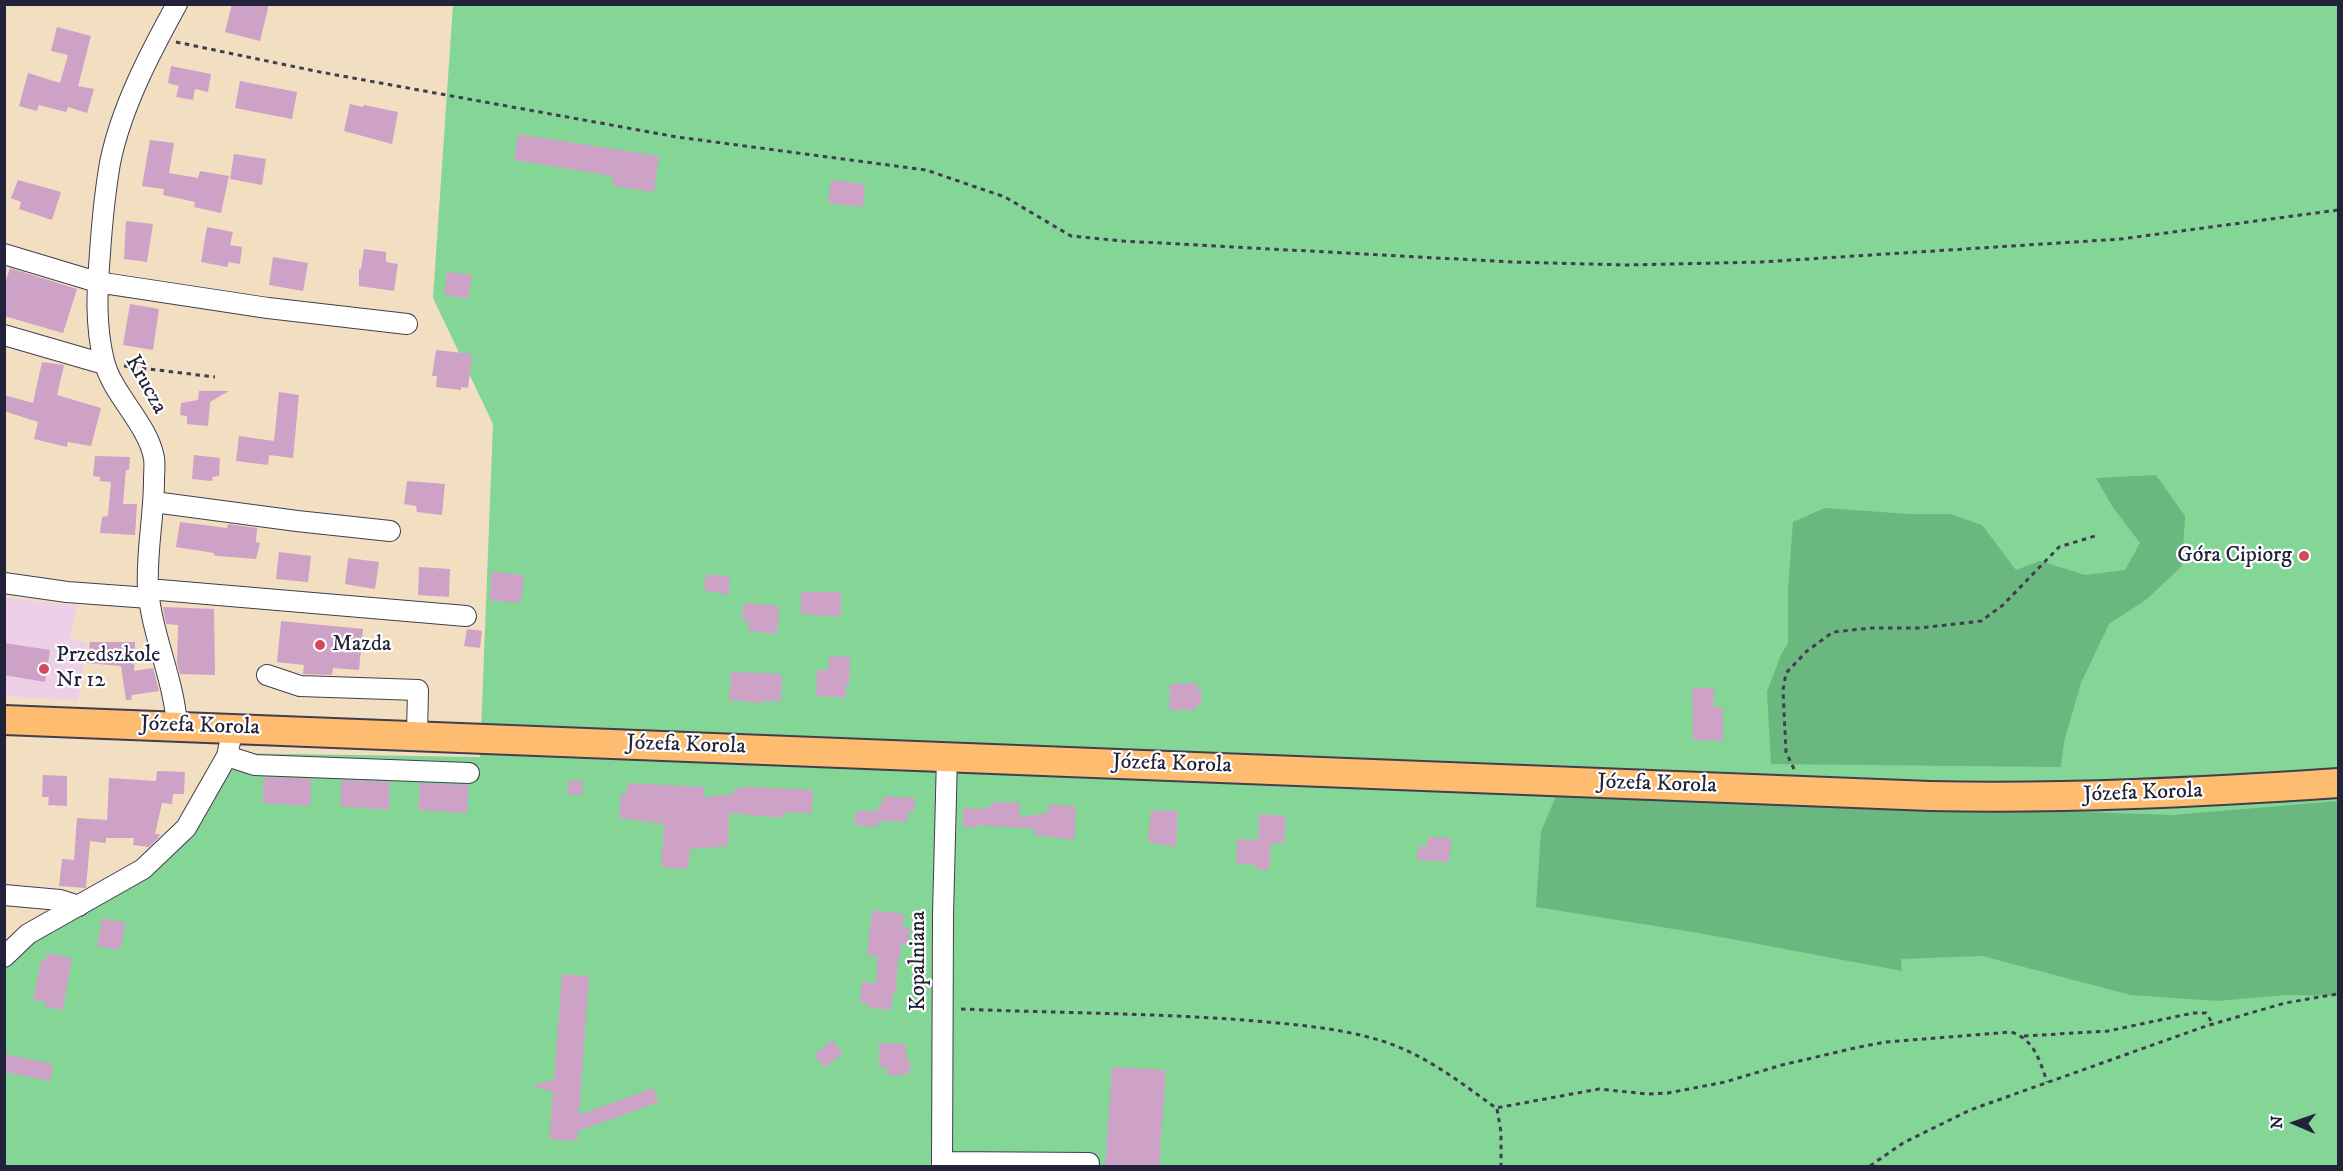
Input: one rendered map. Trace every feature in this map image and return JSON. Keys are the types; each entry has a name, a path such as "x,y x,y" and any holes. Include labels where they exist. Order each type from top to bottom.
{"highway":[{"name":"Józefa Korola","path":"4,720 417,734 1803,791 2024,798 2117,796 2338,783"}],"street":[{"name":"Krucza","path":"177,4 122,120 110,162 97,282 98,325 104,364 141,428 154,457 154,502 147,561 149,593 157,635 174,695 177,726"},
{"path":"4,254 97,282 268,308 407,324"},
{"path":"4,335 104,364"},
{"path":"154,502 390,531"},
{"path":"4,583 67,592 149,593 466,616"},
{"path":"267,675 300,686 418,690 417,734"},
{"path":"4,957 28,934 143,869 186,828 227,756 233,728"},
{"path":"227,756 255,765 469,773"},
{"name":"Kopalniana","path":"942,1164 942,1009 947,756"},
{"path":"4,895 60,900 79,906"},
{"path":"942,1164 1089,1163"}],"path":[{"path":"159,39 320,72 677,137 926,170 1005,197 1071,236 1123,241 1512,262 1627,265 1761,262 2121,239 2338,210"},
{"path":"104,364 215,377"},
{"path":"1803,791 1786,752 1783,690 1786,673 1807,651 1833,632 1872,628 1920,628 1981,621 2002,605 2059,547 2095,536"},
{"path":"1870,1167 1903,1143 1970,1110 2213,1024 2285,1003 2338,994"},
{"path":"942,1009 1196,1016 1296,1024 1380,1040 1452,1074 1497,1108 1501,1132 1501,1167"},
{"path":"1497,1108 1599,1089 1668,1094 1886,1042 2011,1032 2024,1036 2108,1030 2193,1013 2206,1013 2213,1024"},
{"path":"2024,1036 2039,1059 2047,1082"}],"shaded area":[{"name":"Przedszkole Nr 12","path":"4,597 77,606 70,639 87,643 78,701 5,696"}],"green space":[{"path":"453,5 2338,5 2338,1166 5,1166 4,954 114,885 183,829 227,753 480,757 493,424 433,298"},
{"path":"2156,475 2185,516 2182,566 2147,599 2109,624 2081,683 2064,742 2061,767 1771,764 1767,691 1788,643 1788,589 1793,522 1825,508 1909,514 1950,514 1982,525 2016,570 2040,561 2085,575 2125,570 2140,543 2112,506 2096,478"},
{"path":"1557,794 2173,815 2338,801 2338,996 2287,995 2217,1001 2131,995 1982,956 1901,959 1902,971 1699,933 1536,907 1541,831"}],"building":[{"path":"232,4 269,4 260,41 225,32"},
{"path":"57,27 91,36 78,86 94,89 87,113 68,107 66,112 39,105 37,111 19,106 28,73 60,83 68,55 51,51"},
{"path":"171,66 211,74 208,92 195,89 193,100 176,97 179,86 168,83"},
{"path":"240,81 297,92 292,119 235,108"},
{"path":"350,104 398,112 392,144 344,131"},
{"path":"518,134 659,156 654,192 612,186 613,176 514,160"},
{"path":"150,140 174,143 169,173 198,178 200,171 229,176 221,213 194,207 195,202 163,195 164,189 142,186"},
{"path":"234,154 266,159 262,185 230,179"},
{"path":"18,180 61,192 52,220 19,209 21,202 11,198"},
{"path":"831,180 865,184 863,207 828,203"},
{"path":"126,221 153,224 147,262 124,259"},
{"path":"207,227 233,232 230,245 242,247 240,264 229,262 227,267 201,262"},
{"path":"364,249 386,252 386,262 398,264 394,291 359,286 359,269 361,269"},
{"path":"273,257 308,263 303,291 269,285"},
{"path":"10,268 77,289 63,333 4,316 4,286"},
{"path":"447,272 472,275 468,299 444,295"},
{"path":"130,304 159,309 153,350 123,345"},
{"path":"436,350 472,354 468,388 461,387 461,390 436,387 437,376 432,376"},
{"path":"42,362 64,365 57,395 101,408 91,446 68,442 67,447 34,439 38,422 4,411 4,395 33,403"},
{"path":"199,391 229,391 210,402 208,426 187,424 187,416 180,415 181,403 198,400"},
{"path":"279,392 299,395 293,458 269,455 268,465 236,461 239,436 274,441"},
{"path":"194,455 220,458 219,476 213,477 212,481 192,479"},
{"path":"95,456 130,457 129,470 126,470 123,504 137,504 135,535 100,533 102,517 108,516 111,482 100,481 100,477 93,476"},
{"path":"407,481 445,484 442,515 417,512 416,506 404,504"},
{"path":"180,522 227,528 228,524 257,528 256,542 260,543 256,559 217,556 214,553 176,547"},
{"path":"279,552 311,556 308,582 276,579"},
{"path":"348,558 379,562 375,589 345,584"},
{"path":"419,567 450,569 449,597 418,595"},
{"path":"492,572 524,575 521,603 489,600"},
{"path":"706,574 730,577 729,595 704,590"},
{"path":"801,592 841,592 841,617 801,614"},
{"path":"744,603 779,606 777,634 748,631 749,621 742,621"},
{"path":"163,607 214,609 215,675 180,674 177,663 178,625 166,624"},
{"name":"Mazda","path":"281,621 363,629 359,670 333,668 332,675 303,674 304,665 277,662"},
{"path":"467,629 482,631 480,648 464,646"},
{"path":"90,642 135,642 134,671 153,668 159,691 132,695 131,700 126,700 121,666 87,663"},
{"path":"4,643 50,650 45,682 4,675"},
{"path":"829,656 850,657 849,685 846,685 845,698 816,696 817,670 828,670"},
{"path":"731,672 782,674 781,701 763,701 763,703 729,700"},
{"path":"1197,683 1197,690 1202,691 1201,704 1197,705 1196,710 1169,710 1170,684"},
{"path":"1692,688 1714,688 1713,707 1723,707 1723,741 1693,740"},
{"path":"157,771 185,772 184,794 173,794 172,804 162,803 155,834 160,834 158,838 149,847 133,845 134,838 106,838 106,843 90,841 86,888 59,886 62,859 74,860 77,818 107,820 109,778 156,781"},
{"path":"43,775 67,776 67,806 48,805 49,797 42,797"},
{"path":"264,777 311,779 310,806 262,803"},
{"path":"342,780 390,782 389,810 340,806"},
{"path":"569,780 583,781 582,795 568,795"},
{"path":"420,783 469,785 467,813 418,810"},
{"path":"628,783 704,787 704,797 733,794 734,789 747,787 813,790 812,813 783,812 783,818 729,813 728,846 690,849 688,869 661,867 664,824 619,818 621,794 627,793"},
{"path":"884,796 915,798 914,812 908,812 907,822 879,821 878,827 854,825 856,811 878,811"},
{"path":"993,802 1020,803 1019,817 1048,813 1050,804 1076,807 1074,840 1034,835 1035,829 976,825 976,828 963,827 963,808 986,809 992,806"},
{"path":"1151,810 1178,811 1176,847 1148,842"},
{"path":"1259,814 1286,816 1284,843 1271,843 1269,870 1256,869 1256,865 1236,863 1237,839 1258,840"},
{"path":"1428,837 1451,838 1449,862 1417,860 1418,846 1427,846"},
{"path":"872,910 904,914 903,927 910,928 908,945 901,944 896,993 893,992 891,1010 869,1008 869,1004 860,1003 862,982 876,983 878,956 867,955"},
{"path":"102,918 126,923 120,950 97,946"},
{"path":"47,953 72,958 63,1010 45,1007 45,1002 33,1000 41,960 46,961"},
{"path":"562,974 589,976 579,1115 653,1088 659,1102 578,1131 577,1141 549,1139 553,1092 531,1085 554,1080"},
{"path":"832,1040 843,1053 825,1068 814,1055"},
{"path":"879,1043 906,1044 906,1059 910,1059 910,1073 887,1075 887,1067 879,1067"},
{"path":"4,1054 53,1064 50,1081 4,1072"},
{"path":"1112,1067 1166,1070 1159,1167 1105,1167"}],"place":[{"name":"Góra Cipiorg","path":"2304,556"},
{"name":"Mazda","path":"320,645"},
{"name":"Przedszkole Nr 12","path":"44,669"}]}
